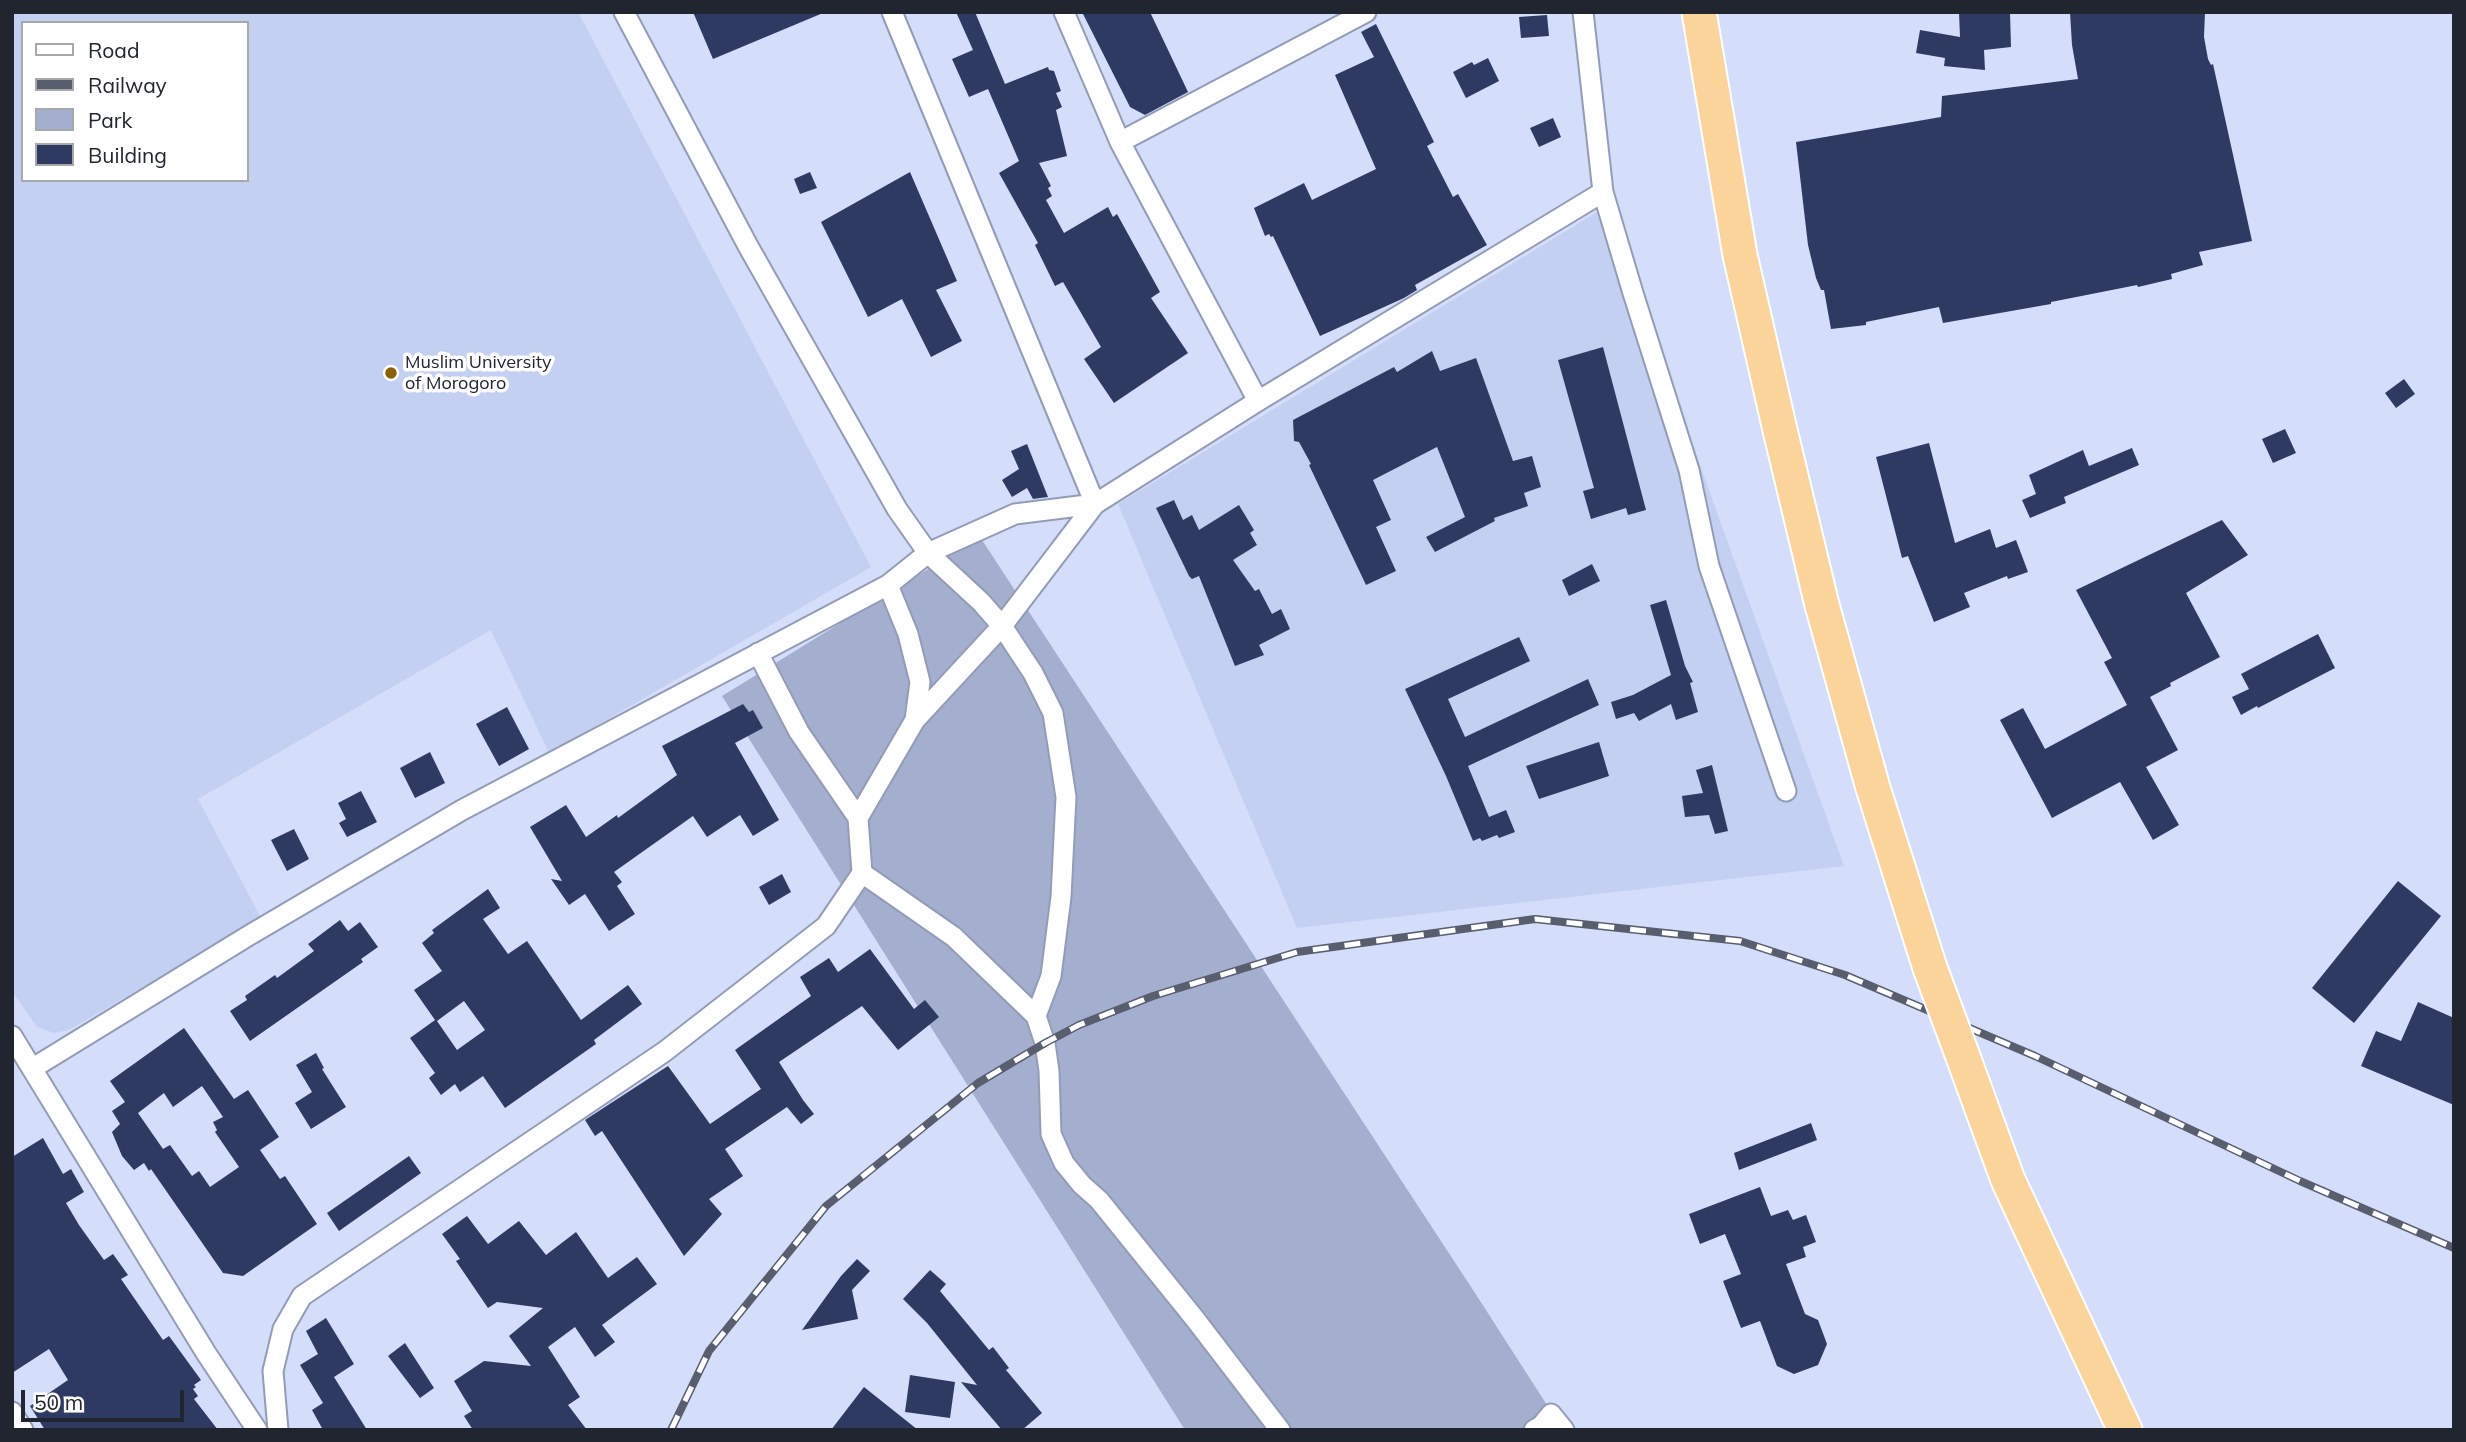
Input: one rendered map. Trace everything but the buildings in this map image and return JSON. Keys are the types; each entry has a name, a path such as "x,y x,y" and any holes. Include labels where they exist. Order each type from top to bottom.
{"highway":[{"path":"1699,12 1740,255 1822,605 1869,775 1930,968 2008,1180 2125,1430"}],"street":[{"path":"624,12 755,258 897,509 928,553 981,602 1002,626 1033,673 1053,713 1066,797 1061,897 1051,976 1036,1016"},
{"path":"892,12 1095,504"},
{"path":"1064,12 1120,142 1258,401"},
{"path":"1120,142 1366,12"},
{"path":"1584,12 1603,192 1689,470 1709,565 1786,791"},
{"path":"858,818 915,720 1002,626 1095,504 1258,401 1603,192"},
{"path":"33,1069 237,943 462,810 888,585 928,553 1015,514 1095,504"},
{"path":"888,585 908,634 920,682 915,720"},
{"path":"278,1430 273,1371 284,1329 303,1296 664,1052 826,926 862,873 858,818 799,732 758,653"},
{"path":"862,873 954,937 1036,1016 1045,1043 1049,1071 1051,1134 1064,1163 1099,1200 1195,1319 1279,1430"},
{"path":"12,1037 206,1353 257,1430"},
{"path":"12,1412 23,1430"},
{"path":"1534,1430 1551,1414 1564,1430"}],"shaded area":[{"name":"Muslim University of Morogoro","path":"12,12 578,12 871,567 549,753 491,630 198,799 261,918 69,1030 54,1033 37,1027 12,991"},
{"path":"1607,206 1844,866 1297,928 1118,504"}],"green space":[{"path":"980,537 1563,1430 1185,1430 722,696"}],"railway":[{"path":"671,1430 709,1351 826,1206 978,1083 1045,1043 1079,1025 1153,996 1297,952 1535,919 1740,941 1845,975 2035,1056 2300,1181 2454,1248"}],"place":[{"name":"Muslim University of Morogoro","path":"391,373"}]}
